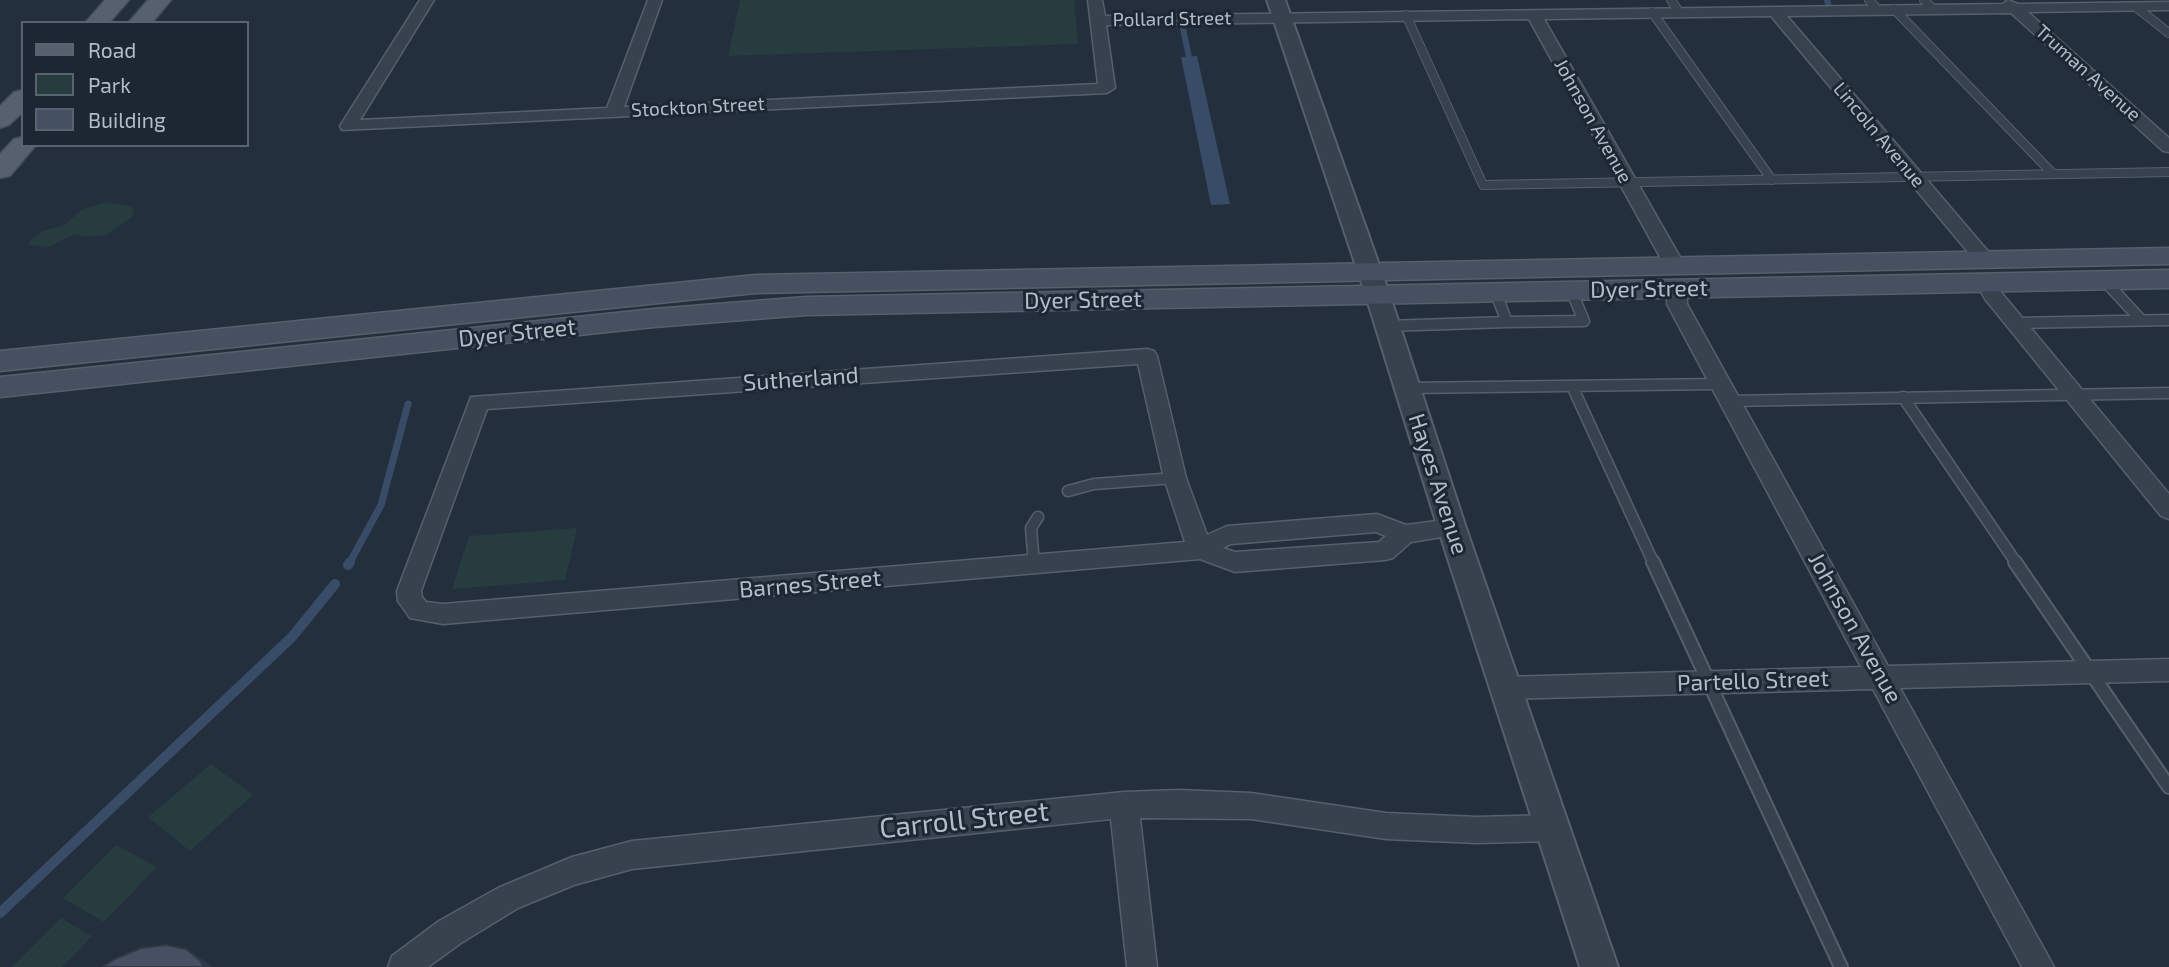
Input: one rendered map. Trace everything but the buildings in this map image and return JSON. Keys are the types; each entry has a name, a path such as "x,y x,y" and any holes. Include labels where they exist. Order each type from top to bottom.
{"main road":[{"path":"98,21 118,0"},
{"path":"140,21 160,0"},
{"path":"0,170 21,147"},
{"name":"Dyer Street","path":"0,387 756,309 1373,282 1495,291 1571,290 1676,277 1810,286 2169,256"},
{"name":"Dyer Street","path":"0,361 756,285 1373,282 1986,272 2105,281 2169,279"}],"street":[{"name":"Stockton Street","path":"427,0 348,125 1107,88 1095,0"},
{"path":"614,111 655,0"},
{"name":"Pollard Street","path":"1098,21 1279,8 1406,15 1652,12 1675,6 1775,11 1928,4 2169,6"},
{"name":"Truman Avenue","path":"2011,4 2169,147"},
{"name":"Hayes Avenue","path":"1279,8 1373,282 1505,688 1600,967"},
{"name":"Lincoln Avenue","path":"1775,11 1914,177 1986,272 1992,294 2169,510"},
{"name":"Johnson Avenue","path":"1533,13 1628,183 1676,277 1677,304 1724,393 2039,967"},
{"name":"Sutherland","path":"419,611 410,601 409,591 479,401 1147,356 1175,478 1200,550"},
{"name":"Barnes Street","path":"419,611 443,614 1034,566 1200,550 1227,535 1377,523 1405,534 1452,528"},
{"name":"Partello Street","path":"1505,688 2169,670"},
{"name":"Carroll Street","path":"403,967 450,932 508,898 572,871 632,855 1124,805 1179,803 1251,806 1350,822 1419,828 1552,828"},
{"path":"1124,805 1142,967"}],"lane":[{"path":"1880,6 2053,174"},
{"path":"2136,6 2169,33"},
{"path":"1652,12 1772,180"},
{"path":"1406,15 1483,185 2169,172"},
{"path":"2105,281 2141,320"},
{"path":"1387,326 1584,321 1571,290"},
{"path":"1495,291 1507,323"},
{"path":"2016,323 2169,320"},
{"path":"1572,386 1841,967"},
{"path":"1406,388 1572,386 1902,397 2169,393"},
{"path":"1902,397 2169,787"},
{"path":"1068,491 1094,484 1175,478"},
{"path":"1034,566 1031,528 1038,517"}],"green space":[{"path":"740,0 1074,0 1078,44 728,56"},
{"path":"106,202 131,206 134,211 131,218 106,235 85,237 74,234 48,247 28,245 32,238 43,231 64,225 83,209"},
{"path":"577,528 565,580 452,589 469,536"},
{"path":"211,764 253,795 190,851 148,817"},
{"path":"116,845 157,867 104,922 63,898"},
{"path":"61,918 92,936 62,967 12,967"}],"water":[{"path":"1197,56 1230,204 1211,205 1181,57"}],"waterway":[{"path":"1827,0 1830,10"},
{"path":"1181,19 1189,57"},
{"path":"349,564 381,505 408,404"},
{"path":"0,913 292,637 335,584"}]}
